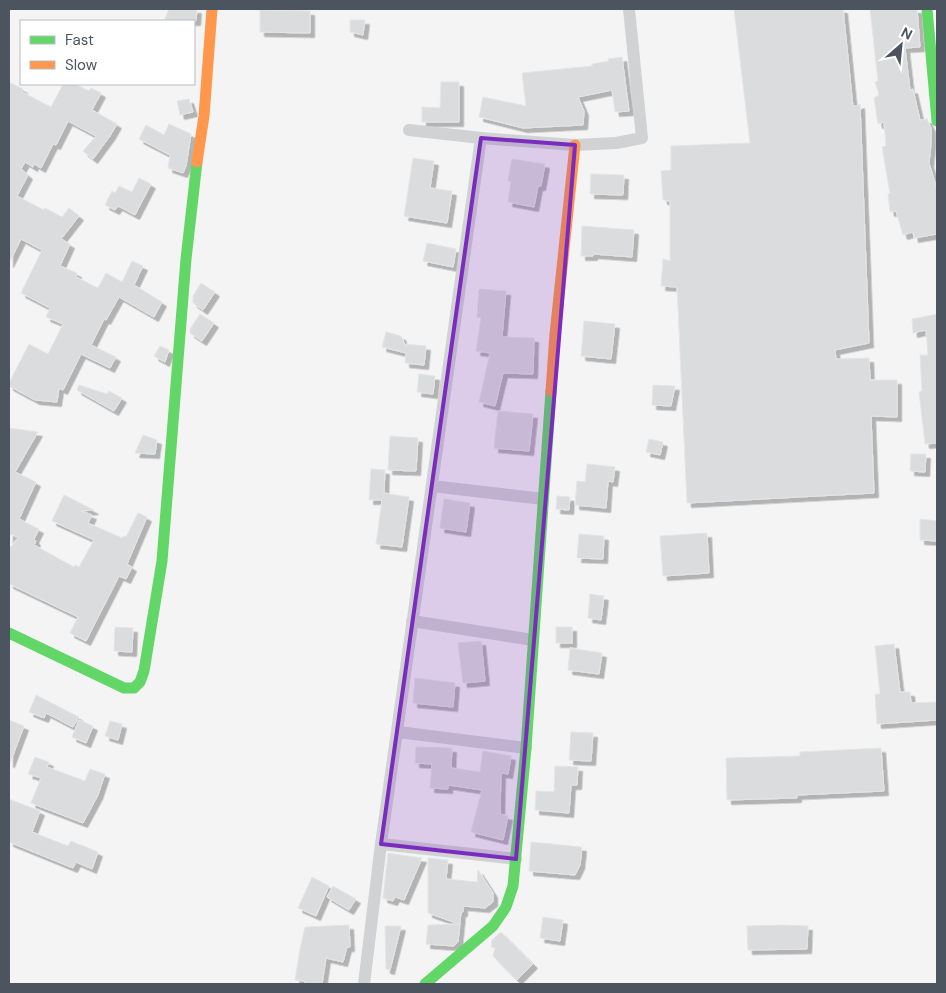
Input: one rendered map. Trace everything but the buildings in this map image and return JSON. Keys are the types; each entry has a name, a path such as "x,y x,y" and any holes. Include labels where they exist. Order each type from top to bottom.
{"street":[{"path":"9,633 124,688 134,688 140,682 144,671 162,561 186,259 194,183 204,116 212,9"},
{"path":"409,130 575,145 596,145 642,138 629,9"},
{"path":"927,9 937,121"},
{"path":"364,984 381,844 481,138"},
{"path":"425,984 494,926 506,907 513,886 526,748 555,334 575,145"},
{"path":"432,486 543,499"},
{"path":"412,621 533,640"},
{"path":"398,732 526,748"},
{"path":"381,844 516,859"}],"highlighted area":[{"path":"481,138 575,145 516,859 381,844"}],"traffic: fast":[{"path":"927,9 937,121"},
{"path":"9,633 124,688 134,688 140,682 144,671 162,561 186,259 197,162"},
{"path":"425,984 493,926 506,907 513,886 526,748 551,391"}],"traffic: slow":[{"path":"197,162 204,116 212,9"},
{"path":"551,391 555,334 575,145"}]}
